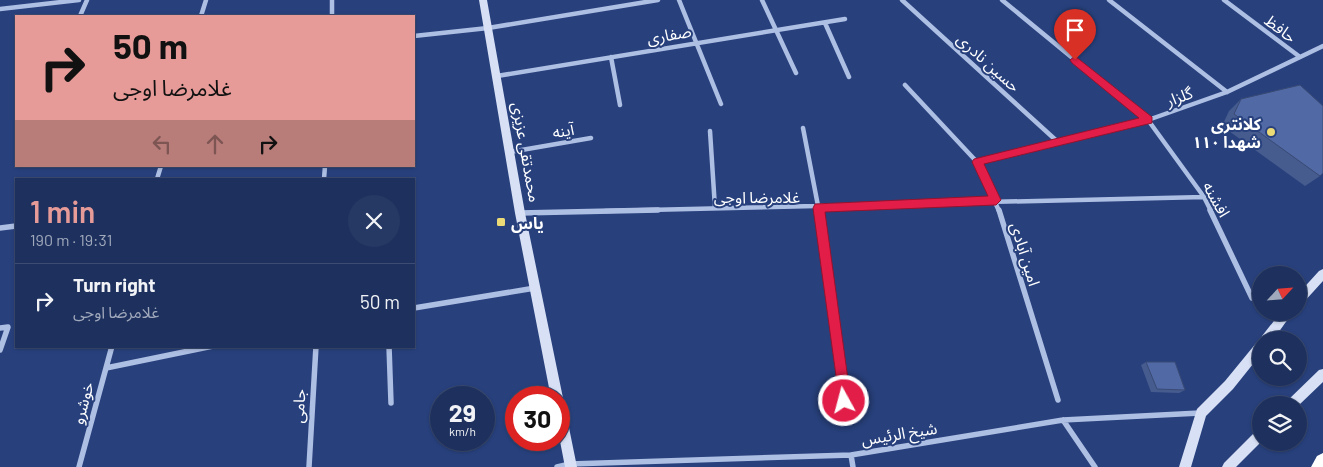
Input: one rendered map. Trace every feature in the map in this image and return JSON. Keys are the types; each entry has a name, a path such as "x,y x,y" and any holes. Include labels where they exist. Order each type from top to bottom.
{"highway":[{"path":"1320,467 1323,462"}],"main road":[{"name":"محمدتقی عزیزی","path":"483,0 520,213 555,386"},
{"path":"1308,290 1323,274"},
{"path":"1273,331 1281,321"},
{"path":"1185,467 1201,413 1229,385 1252,357"},
{"path":"1300,396 1323,374"},
{"path":"1228,467 1252,443"},
{"path":"567,451 570,465"}],"street":[{"path":"0,9 79,0"},
{"path":"80,15 86,0"},
{"path":"202,15 206,0"},
{"path":"332,0 332,15"},
{"path":"415,36 488,28 626,2 658,0"},
{"path":"679,0 721,104"},
{"path":"762,0 796,73"},
{"name":"حسین نادری","path":"902,0 1059,142"},
{"name":"افشنه","path":"1002,0 1148,120 1204,197 1252,298"},
{"path":"1110,0 1227,92"},
{"name":"حافظ","path":"1224,0 1300,57"},
{"name":"صفاری","path":"497,76 845,19"},
{"path":"825,23 850,77"},
{"name":"گلزار","path":"977,162 1148,120 1227,92 1323,46"},
{"path":"611,57 620,105"},
{"name":"امین آبادی","path":"905,85 977,162 996,200 1058,400"},
{"path":"803,128 819,208 847,420"},
{"path":"710,130 715,208"},
{"name":"آینه","path":"510,152 591,138"},
{"name":"غلامرضا اوجی","path":"520,213 715,208 819,208 996,200 1204,197"},
{"path":"0,228 15,226"},
{"path":"415,308 535,288"},
{"path":"0,328 8,327 0,350"},
{"name":"خوشرو","path":"79,467 111,348"},
{"path":"106,368 203,348"},
{"name":"جامی","path":"309,467 316,348"},
{"path":"389,348 391,403"},
{"name":"شیخ الرئیس","path":"557,467 851,455 1063,420 1201,413"},
{"path":"1063,420 1095,467"},
{"path":"851,455 853,467"}],"building":[{"path":"1300,85 1323,106 1323,173 1320,176 1234,114 1241,99"},
{"path":"1146,362 1175,362 1185,390 1157,389"}],"place":[{"name":"کلانتری ۱۱۰ شهدا","path":"1271,132"},
{"name":"یاس","path":"501,222"}],"route":[{"path":"844,401 819,208 996,200 977,162 1148,120 1075,60"}]}
